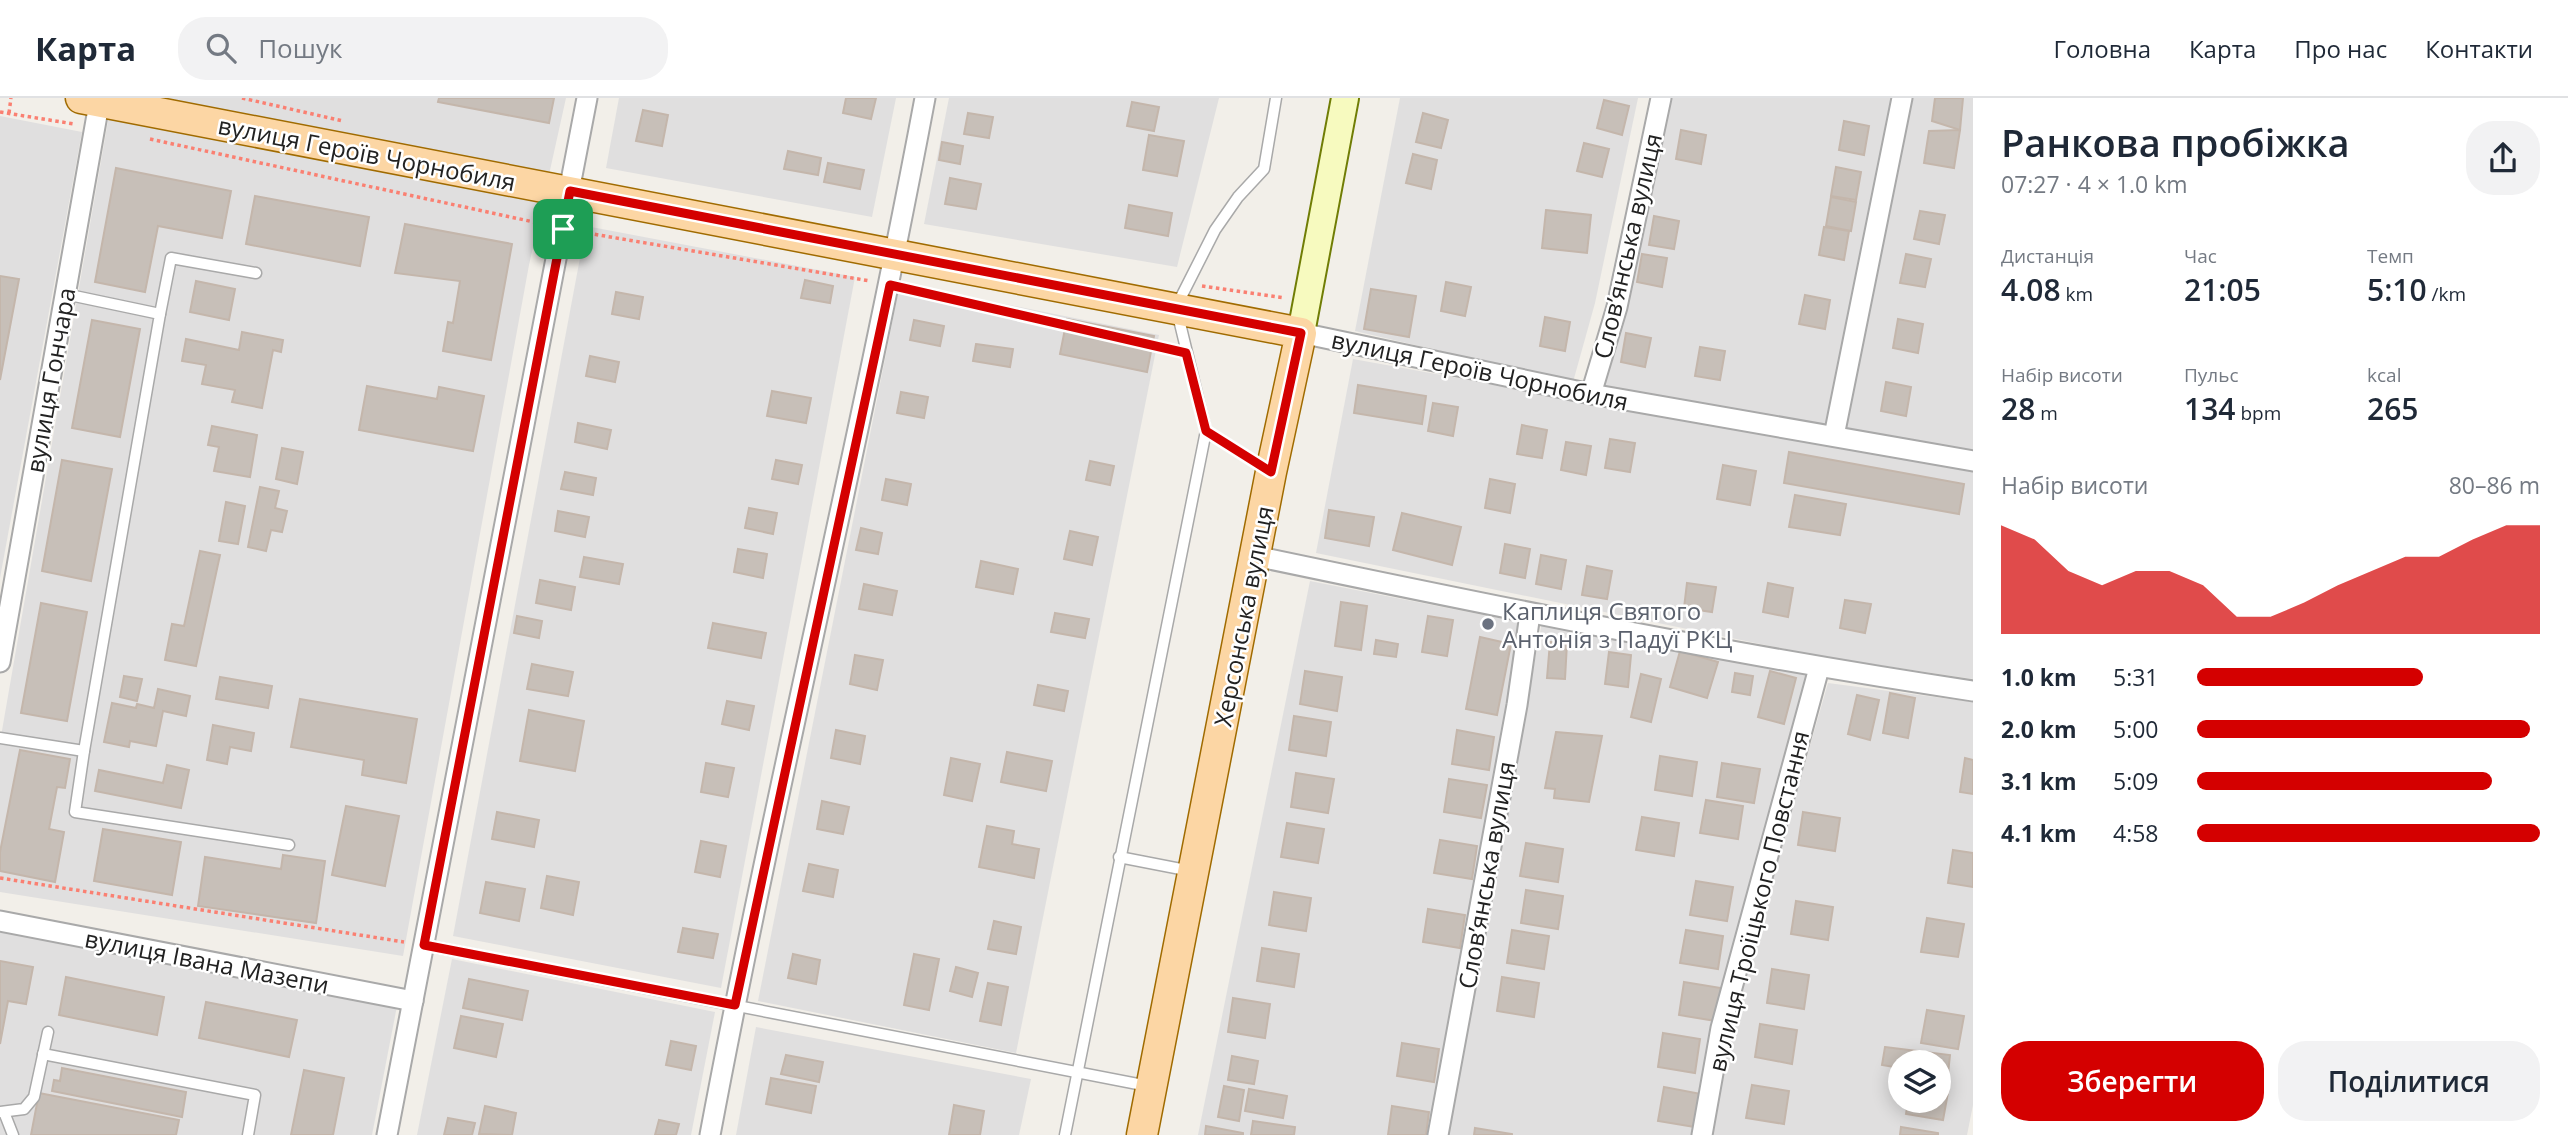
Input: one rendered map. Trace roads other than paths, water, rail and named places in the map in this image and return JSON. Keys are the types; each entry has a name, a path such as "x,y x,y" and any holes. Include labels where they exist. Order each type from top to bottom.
{"main road":[{"name":"Херсонська вулиця","path":"1142,1135 1345,98"},
{"name":"вулиця Героїв Чорнобиля","path":"94,106 570,191 1301,333"}],"street":[{"path":"387,1135 587,98"},
{"path":"710,1135 735,1005 890,285 925,98"},
{"name":"Словʼянська вулиця","path":"1591,394 1617,307 1661,98"},
{"path":"1834,436 1902,98"},
{"name":"вулиця Гончара","path":"0,662 65,295 94,106"},
{"name":"вулиця Героїв Чорнобиля","path":"1301,333 1591,394 1973,461"},
{"path":"1255,556 1530,614 1819,668 1973,691"},
{"name":"Словʼянська вулиця","path":"1438,1135 1510,744 1530,614"},
{"name":"вулиця Троїцького Повстання","path":"1702,1135 1721,1028 1819,668"},
{"name":"вулиця Івана Мазепи","path":"0,922 413,1001"}],"lane":[{"path":"1065,1135 1206,431 1176,307 1214,230 1238,197 1264,169 1276,98"},
{"path":"256,273 171,258 75,812 289,845"},
{"path":"65,295 160,314"},
{"path":"1206,431 1271,472"},
{"path":"0,738 84,751"},
{"path":"1119,857 1194,872"},
{"path":"424,945 1152,1087"},
{"path":"13,1135 2,1112 24,1108 34,1097 48,1032"},
{"path":"43,1054 255,1095 248,1135"}],"place":[{"name":"Каплиця Святого Антонія з Падуї РКЦ","path":"1488,624"}]}
